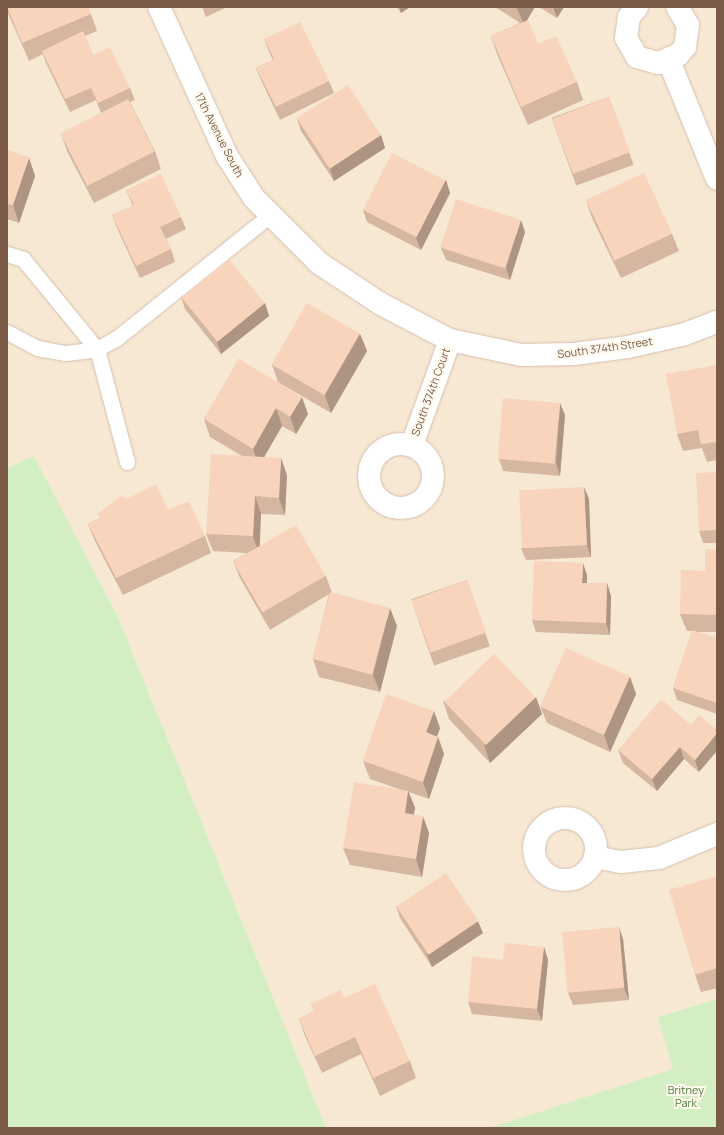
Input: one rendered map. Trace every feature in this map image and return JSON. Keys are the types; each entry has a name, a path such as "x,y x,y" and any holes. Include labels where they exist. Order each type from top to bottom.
{"street":[{"name":"17th Avenue South","path":"159,7 227,156 269,216 319,263 381,304"},
{"path":"637,7 625,27 630,49 647,62 669,61 678,55 688,36 684,15 677,7"},
{"path":"669,61 717,179"},
{"name":"South 374th Street","path":"381,304 450,340 500,353 574,354 678,336 717,322"},
{"name":"South 374th Court","path":"412,445 450,340"},
{"path":"595,858 621,862 659,858 717,834"}],"lane":[{"path":"7,332 37,348 66,353 97,350 117,338 269,216"},
{"path":"7,254 22,259 97,350 127,462"}],"shaded area":[{"path":"7,7 717,7 717,999 658,1017 674,1069 489,1128 326,1128 118,617 34,456 7,468"}],"green space":[{"path":"34,456 118,617 326,1128 7,1128 7,468"},
{"name":"Britney Park","path":"717,999 717,1128 489,1128 673,1069 658,1017"}],"building":[{"path":"7,7 88,7 91,14 22,43"},
{"path":"528,20 538,44 556,36 577,82 521,107 491,36"},
{"path":"300,22 329,81 276,107 256,68 274,59 264,39"},
{"path":"83,31 93,55 110,47 130,88 98,103 91,88 65,99 42,51"},
{"path":"348,85 381,135 330,169 297,118"},
{"path":"609,97 630,152 573,174 552,119"},
{"path":"128,99 155,152 87,186 60,134"},
{"path":"7,150 29,158 13,205 7,204"},
{"path":"392,153 445,180 416,237 363,210"},
{"path":"644,173 672,234 614,261 586,200"},
{"path":"161,174 181,217 160,227 171,249 136,266 112,215 134,205 126,190"},
{"path":"456,199 521,220 505,269 440,248"},
{"path":"229,259 265,303 217,342 182,297"},
{"path":"307,303 360,334 324,395 272,364"},
{"path":"239,359 302,397 290,417 276,408 253,449 204,419"},
{"path":"717,365 717,442 701,444 698,430 677,434 666,374"},
{"path":"503,398 560,403 554,464 498,459"},
{"path":"211,454 281,458 279,498 255,496 253,536 206,534"},
{"path":"717,472 717,530 699,531 696,473"},
{"path":"156,484 168,510 189,501 205,536 116,578 88,524 100,518 98,513 121,496 127,499"},
{"path":"584,487 587,545 522,548 519,490"},
{"path":"296,525 326,576 262,613 233,562"},
{"path":"705,549 717,550 717,615 680,614 681,570 705,571"},
{"path":"534,561 583,563 582,583 607,583 606,623 532,620"},
{"path":"467,580 486,633 431,653 412,600"},
{"path":"330,592 390,608 372,675 312,659"},
{"path":"692,630 717,638 717,703 673,688"},
{"path":"566,648 630,676 604,735 540,706"},
{"path":"494,654 536,697 486,745 444,702"},
{"path":"386,694 434,711 426,732 438,737 423,782 363,761"},
{"path":"661,699 691,725 699,715 717,730 717,733 695,760 680,747 652,779 618,750"},
{"path":"354,782 408,791 405,813 423,816 416,859 343,848"},
{"path":"446,873 478,921 429,955 396,907"},
{"path":"717,876 717,968 695,975 669,890"},
{"path":"619,927 624,988 568,993 562,932"},
{"path":"505,943 544,947 537,1009 468,1002 472,956 503,960"},
{"path":"375,984 410,1061 373,1078 355,1037 315,1056 299,1019 314,1011 311,1004 340,990 344,998"}]}
